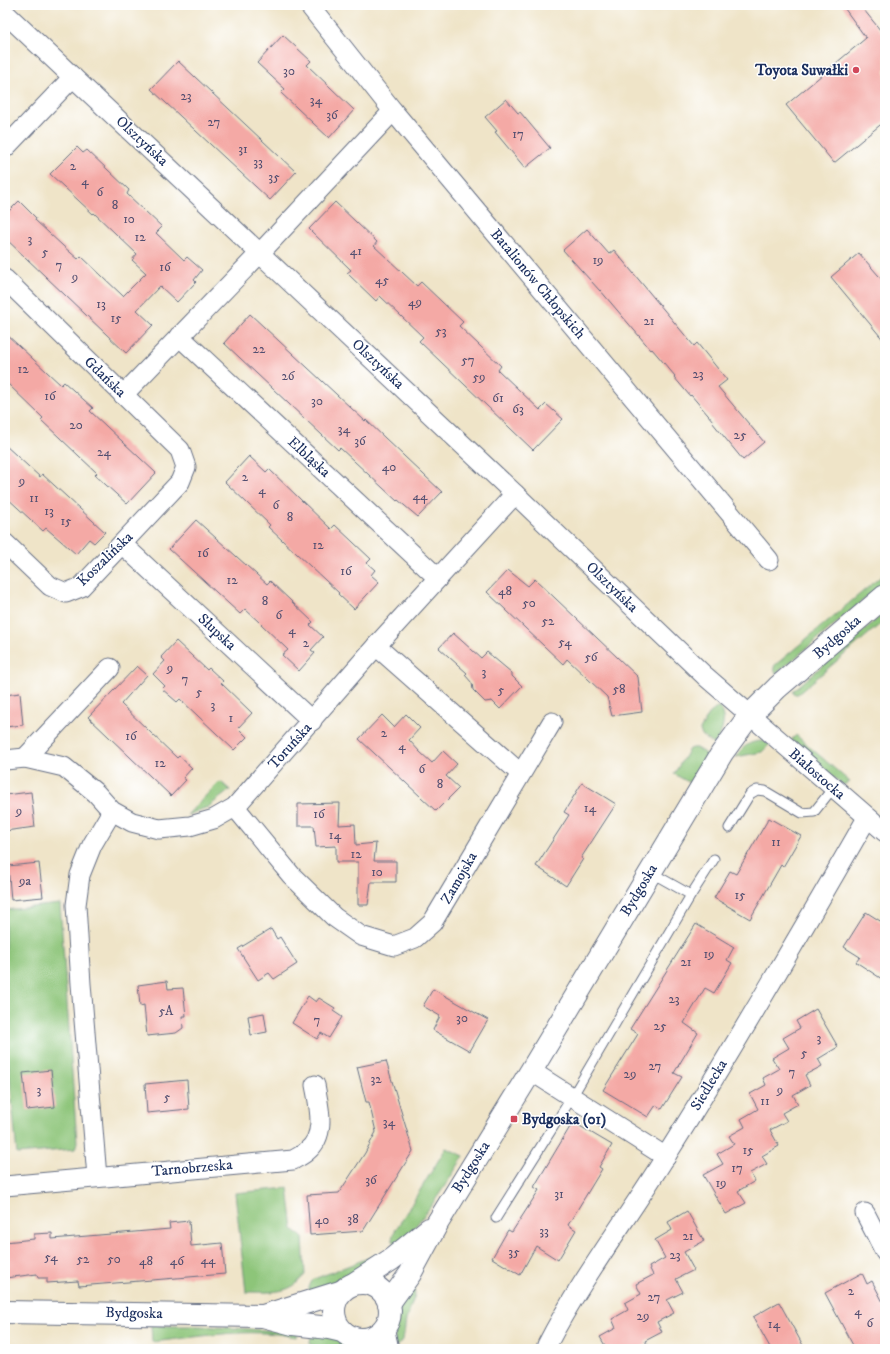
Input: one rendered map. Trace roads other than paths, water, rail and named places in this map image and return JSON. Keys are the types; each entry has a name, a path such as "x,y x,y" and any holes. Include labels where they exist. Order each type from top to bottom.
{"street":[{"name":"Batalionów Chłopskich","path":"309,5 393,111 769,560"},
{"name":"Olsztyńska","path":"5,13 749,716"},
{"path":"5,148 74,77"},
{"path":"123,395 260,253 393,111"},
{"name":"Gdańska","path":"5,279 180,450 186,467 180,482"},
{"name":"Elbląska","path":"179,336 438,578"},
{"name":"Koszalińska","path":"5,543 50,586 66,593 81,587 180,482"},
{"name":"Toruńska","path":"5,760 25,758 64,767 96,793 112,811 132,822 160,829 190,826 214,819 234,807 312,721 376,646 515,494"},
{"name":"Słupska","path":"122,544 312,721"},
{"name":"Bydgoska","path":"389,1303 410,1274 438,1222 531,1071 722,753 749,716 778,687 885,596"},
{"path":"376,646 520,773"},
{"path":"25,758 110,668"},
{"name":"Białostocka","path":"749,716 885,832"},
{"name":"Zamojska","path":"234,807 292,875 334,917 361,936 394,946 415,938 432,923 520,773 552,722"},
{"path":"97,1177 76,905 80,875 92,845 112,811"},
{"name":"Siedlecka","path":"546,1349 563,1314 666,1157 789,952 867,818"},
{"path":"531,1071 666,1157"},
{"name":"Tarnobrzeska","path":"5,1186 293,1160 308,1151 319,1136 320,1120 316,1085"},
{"path":"865,1213 885,1252"},
{"name":"Bydgoska","path":"263,1316 348,1287 392,1259 438,1222"},
{"path":"365,1282 381,1289 389,1303 390,1312 388,1320 379,1333 372,1337 363,1339 349,1338 337,1324 334,1316 333,1308 336,1300 348,1287 365,1282"},
{"name":"Bydgoska","path":"5,1312 263,1316 293,1324 329,1328 349,1338"},
{"path":"384,1327 388,1349"}],"lane":[{"path":"729,828 750,794 757,790 765,791 802,813 814,812 833,788"},
{"path":"496,1218 572,1097 691,895 714,859"},
{"path":"650,872 691,895"}],"place":[{"name":"Toyota Suwałki","path":"856,70"},
{"name":"Bydgoska (01)","path":"514,1119"}]}
